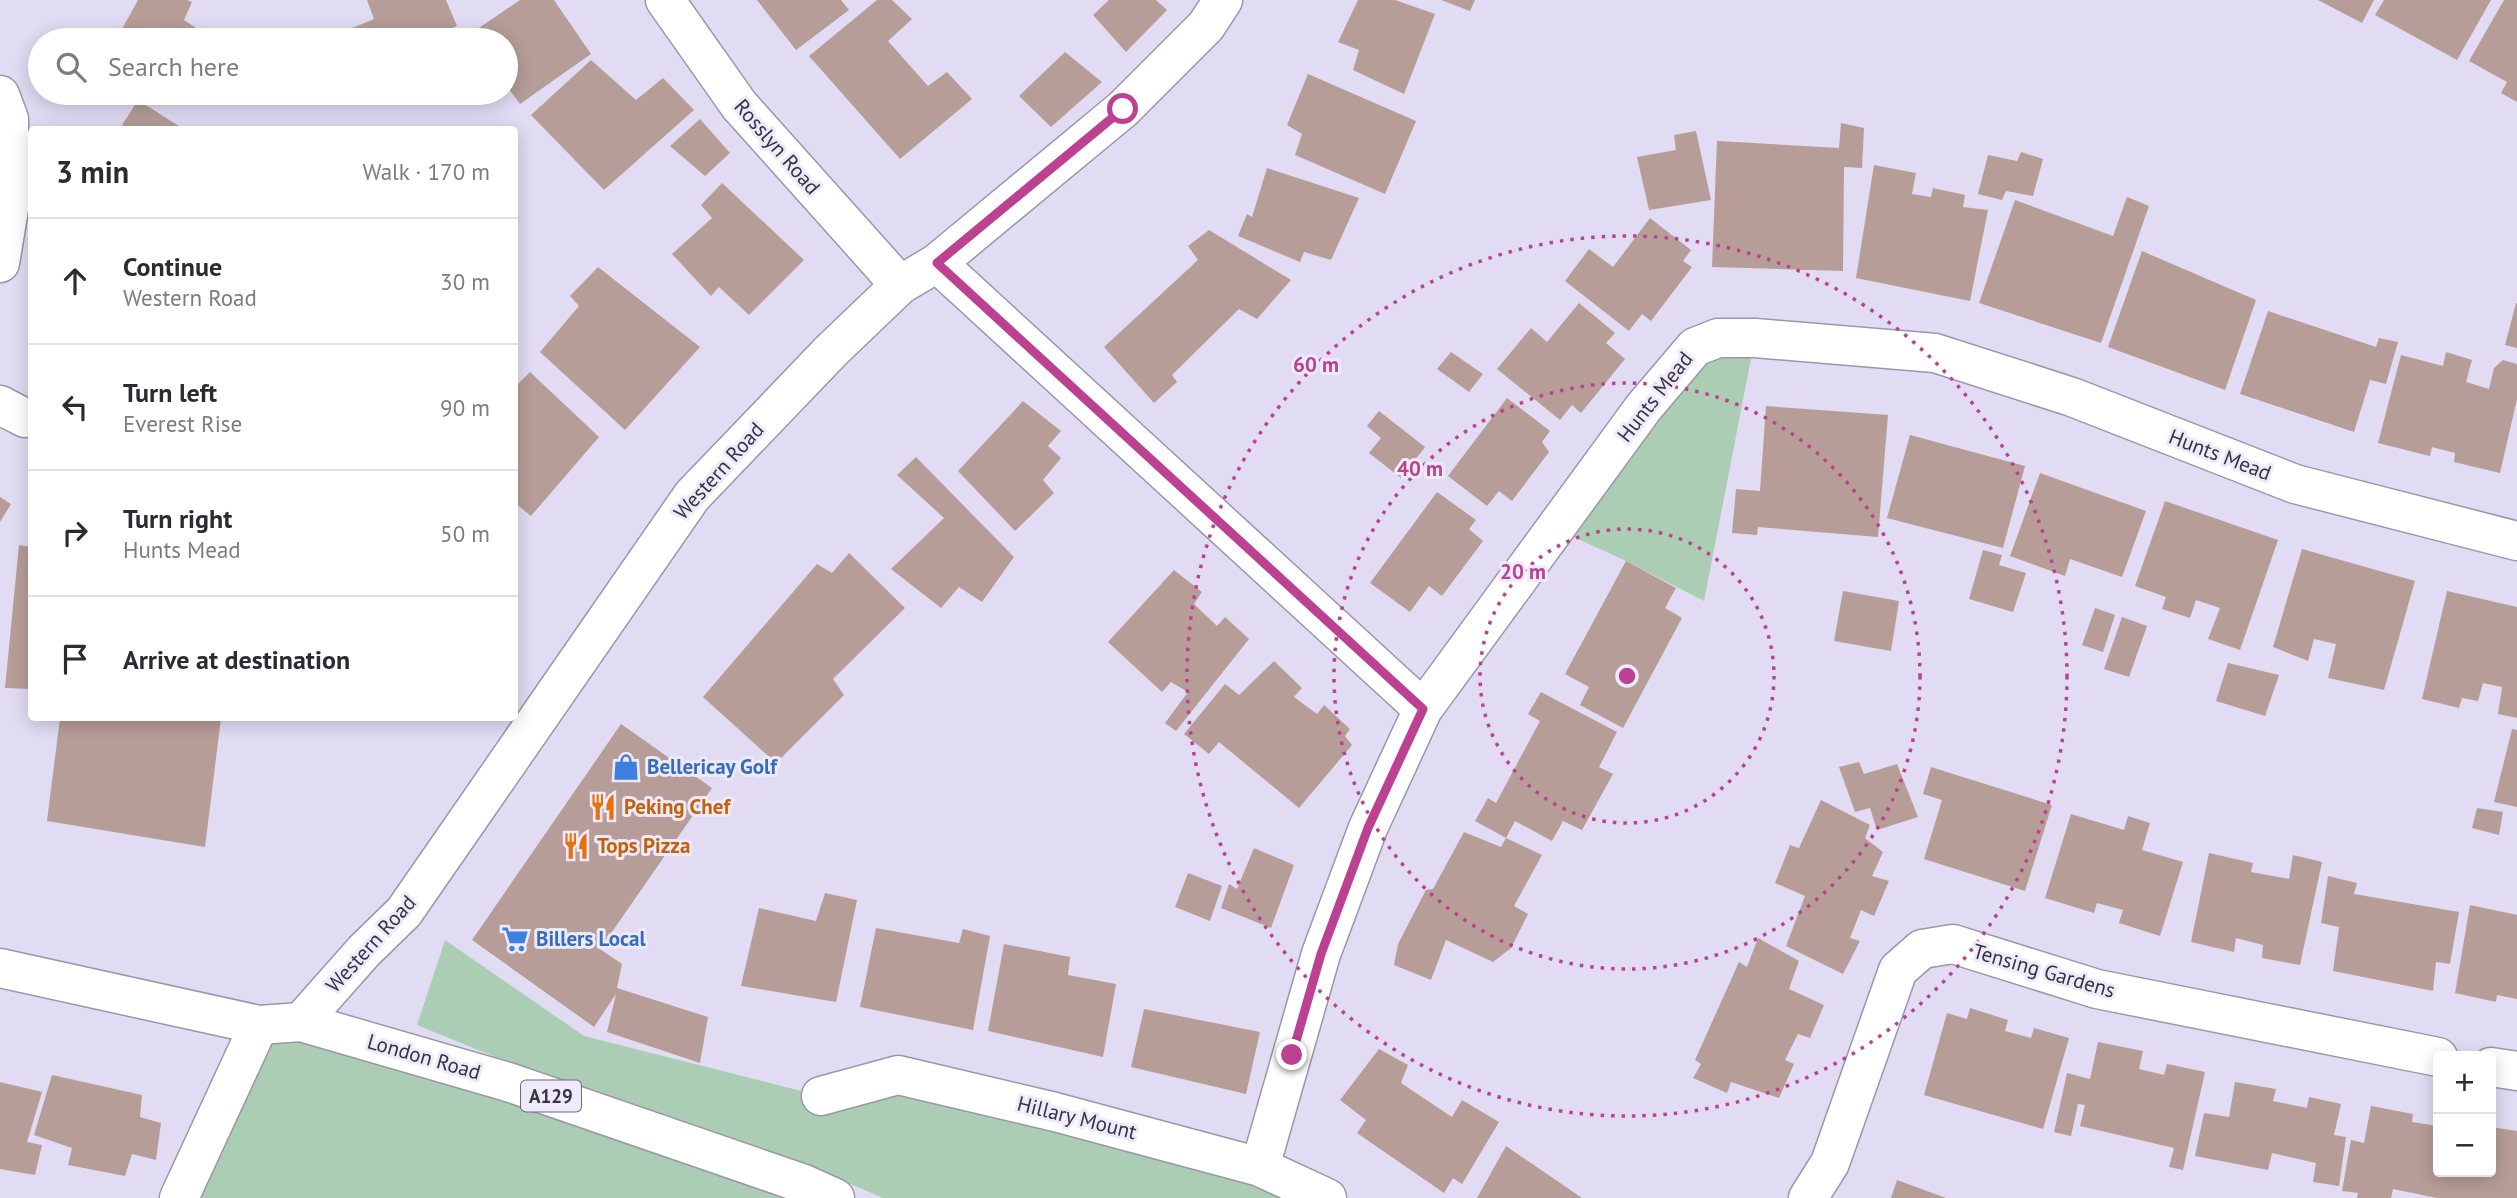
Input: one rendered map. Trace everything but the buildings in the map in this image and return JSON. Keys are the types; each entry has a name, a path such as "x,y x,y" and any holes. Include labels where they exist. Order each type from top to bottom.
{"street":[{"name":"Rosslyn Road","path":"665,0 739,105 900,285"},
{"name":"Western Road","path":"301,1022 364,951 404,912 692,496 831,351 900,285 937,263 1123,109 1206,26 1223,0"},
{"path":"0,95 9,119 9,209 0,263"},
{"path":"937,263 1423,709"},
{"name":"Hunts Mead","path":"1260,1167 1321,954 1368,828 1423,709 1644,407 1695,346 1718,338 1755,338 1935,353 2072,397 2295,484 2517,541"},
{"name":"Tensing Gardens","path":"1808,1198 1830,1163 1898,970 1922,949 1953,944 2097,989 2433,1056"},
{"name":"London Road","path":"0,968 259,1025 301,1022 508,1082 804,1184 835,1198"},
{"path":"179,1198 259,1025"},
{"path":"2496,1068 2517,1071"},
{"name":"Hillary Mount","path":"821,1096 898,1075 1055,1112 1260,1167 1327,1198"}],"green space":[{"path":"1755,338 1704,601 1554,528 1673,371"},
{"path":"445,940 584,1036 821,1096 898,1075 1327,1198 883,1198 792,1159 566,1086 417,1025"},
{"path":"259,1025 835,1198 179,1198"}],"place":[{"name":"Bellericay Golf","path":"626,767"},
{"name":"Peking Chef","path":"603,807"},
{"name":"Tops Pizza","path":"576,846"},
{"name":"Billers Local","path":"515,939"}],"route":[{"path":"1123,109 937,263 1423,709 1368,828 1321,954 1292,1055"}]}
